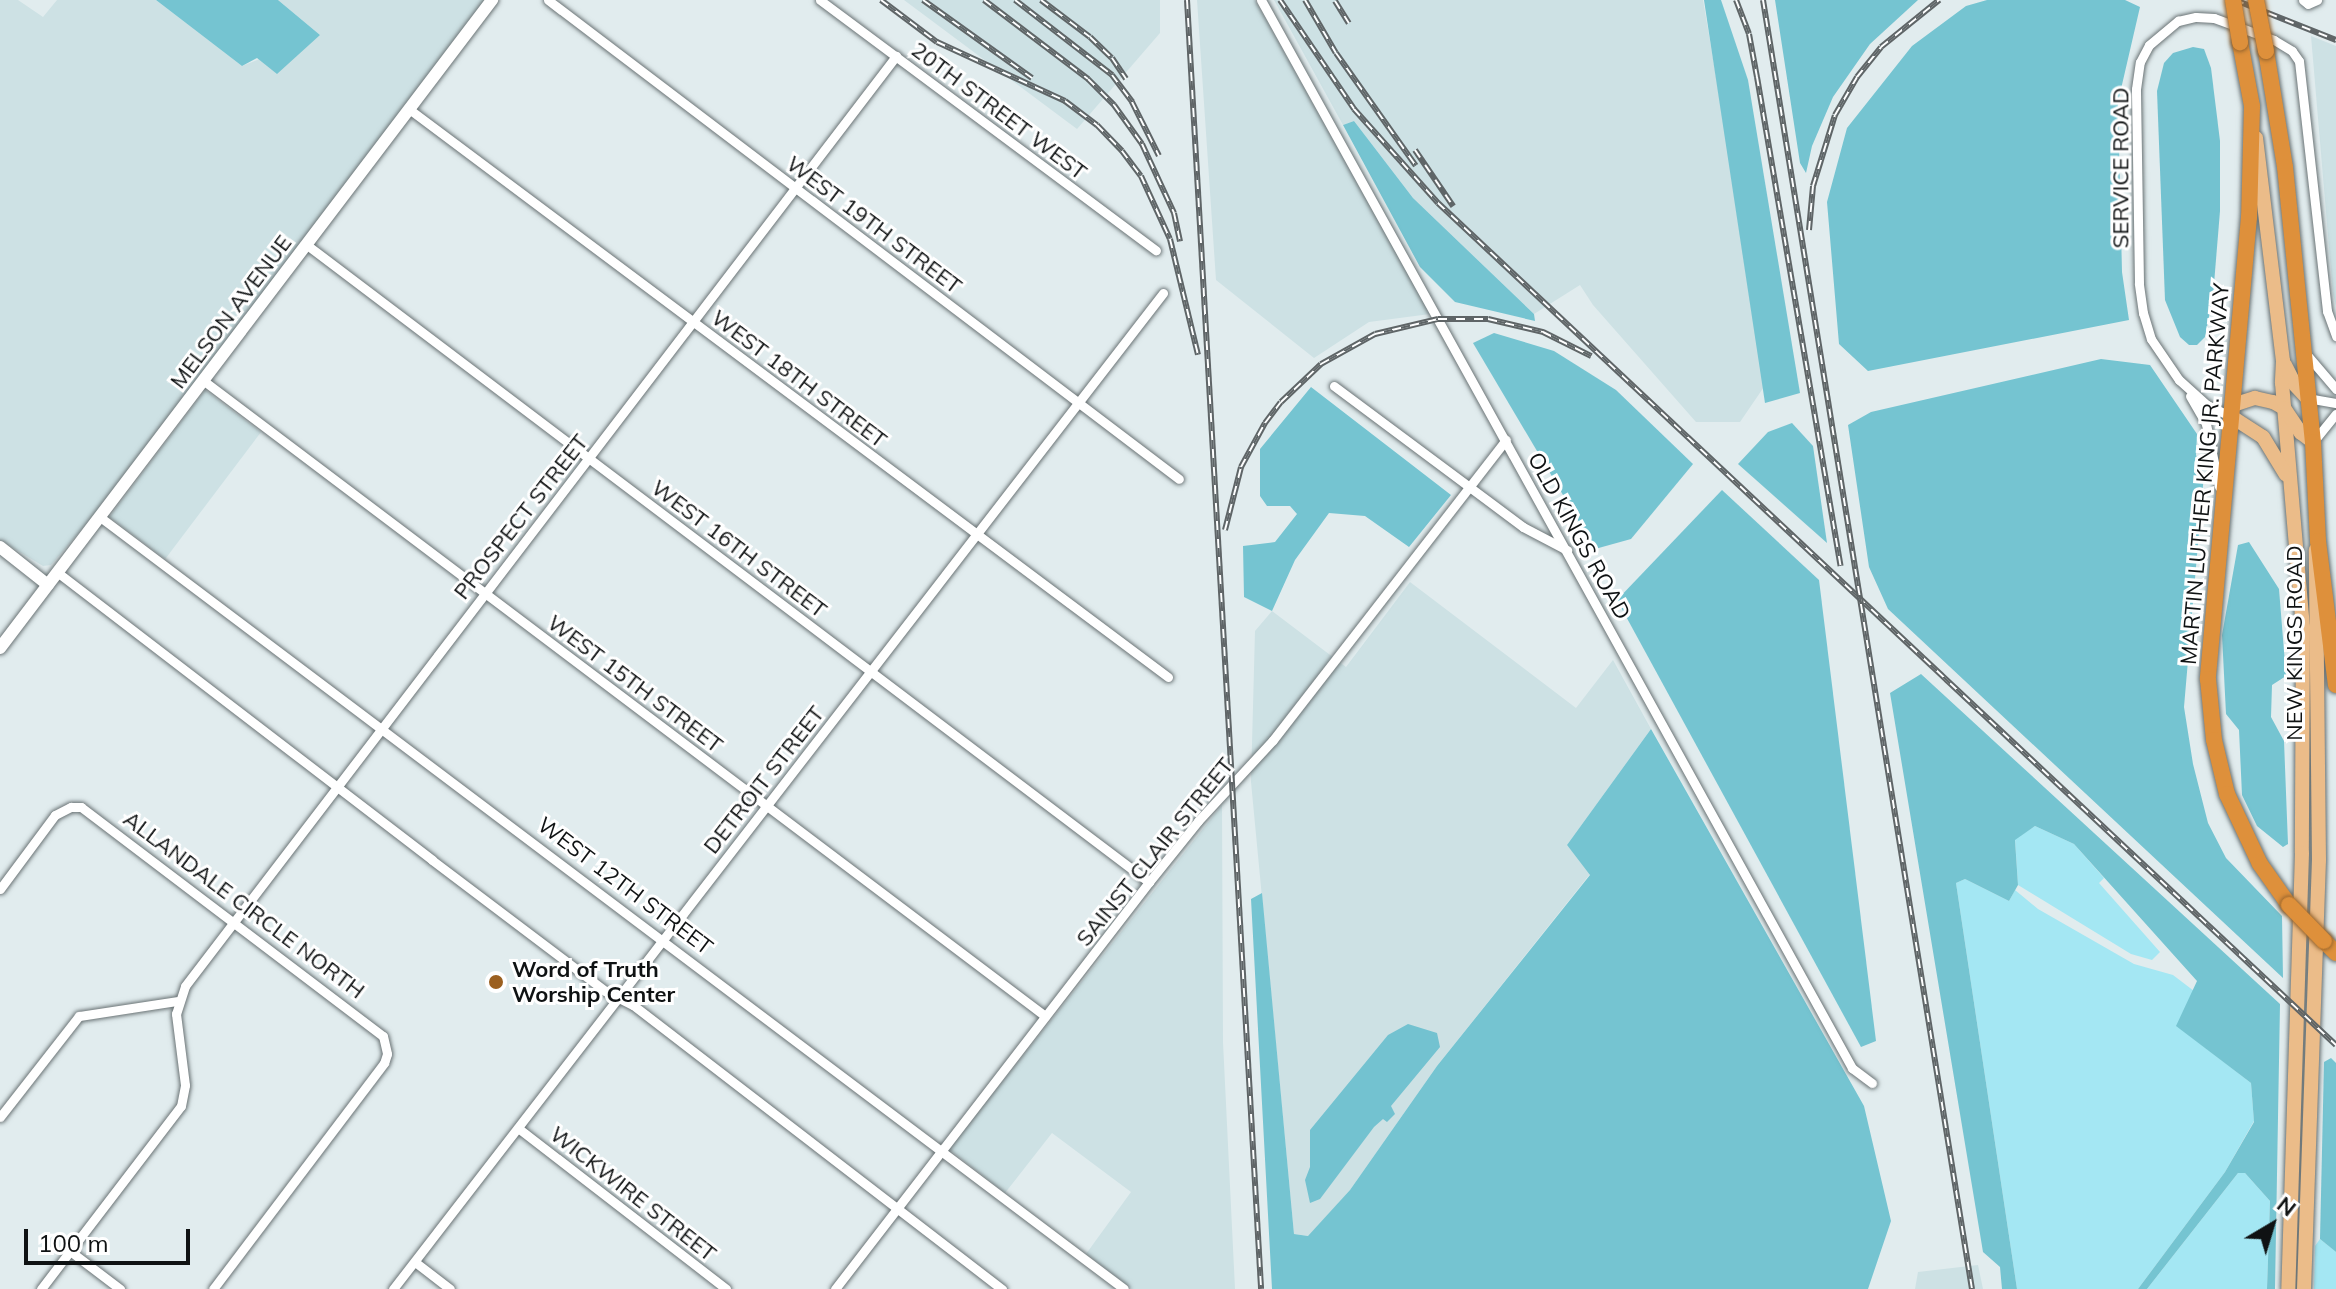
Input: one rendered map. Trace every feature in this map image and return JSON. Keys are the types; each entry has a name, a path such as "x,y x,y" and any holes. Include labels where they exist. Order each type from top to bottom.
{"highway":[{"name":"NEW KINGS ROAD","path":"2233,0 2252,106"},
{"name":"NEW KINGS ROAD","path":"2256,0 2285,167 2313,442 2318,541"},
{"name":"MARTIN LUTHER KING JR. PARKWAY","path":"2252,106 2246,263 2208,679 2214,740 2237,819 2260,864 2289,905 2330,947"},
{"path":"2318,541 2336,685"}],"main road":[{"name":"NEW KINGS ROAD","path":"2252,106 2283,361 2319,860 2304,1289"},
{"path":"2283,361 2295,385 2307,398"},
{"path":"2291,486 2273,448 2233,411 2255,398 2284,408 2301,433 2313,442"},
{"name":"NEW KINGS ROAD","path":"2288,1289 2311,756 2313,560 2318,541"}],"street":[{"name":"MELSON AVENUE","path":"0,648 492,0"},
{"name":"WEST 19TH STREET","path":"548,0 1179,479"},
{"name":"20TH STREET WEST","path":"820,0 1156,250"},
{"name":"OLD KINGS ROAD","path":"1261,0 1852,1068 1872,1083"},
{"path":"2303,0 2308,4 2317,0"},
{"name":"SERVICE ROAD","path":"2233,411 2207,405 2179,380 2151,339 2139,283 2136,89 2140,62 2162,30 2196,17 2214,18 2274,40 2292,51 2303,74 2327,311 2336,336"},
{"name":"PROSPECT STREET","path":"177,1001 335,787 896,56"},
{"name":"WEST 18TH STREET","path":"409,109 1168,677"},
{"name":"WEST 16TH STREET","path":"307,245 1149,882"},
{"name":"DETROIT STREET","path":"393,1289 1163,293"},
{"path":"2301,346 2319,373 2336,389"},
{"path":"2179,380 2206,424 2218,474 2222,520"},
{"name":"WEST 15TH STREET","path":"204,381 1045,1016"},
{"path":"1334,386 1523,527 1567,550"},
{"path":"2307,398 2336,403"},
{"path":"2313,442 2336,414"},
{"name":"SAINST CLAIR STREET","path":"835,1289 1149,882 1198,821 1273,740 1506,440"},
{"name":"WEST 12TH STREET","path":"100,517 1124,1289"},
{"path":"0,547 48,585"},
{"path":"57,572 335,787 617,998 633,1005 1002,1289"},
{"name":"ALLANDALE CIRCLE NORTH","path":"0,889 55,815 71,807 90,811 377,1029 387,1044 384,1063 213,1289"},
{"path":"0,1117 79,1016 177,1001 185,1097 41,1289"},
{"path":"2295,1085 2310,1078"},
{"name":"WICKWIRE STREET","path":"518,1128 726,1289"},
{"path":"70,1251 120,1289"},
{"path":"415,1262 450,1289"}],"shaded area":[{"path":"0,0 18,0 43,17 57,0 156,0 242,66 320,35 278,0 486,0 93,516 51,565 43,566 0,540"},
{"path":"156,0 278,0 320,35 277,74 257,58 242,66"},
{"path":"904,0 1160,0 1160,33 1077,129"},
{"path":"1197,0 1255,0 1430,314 1369,322 1314,358 1216,280"},
{"path":"1274,0 1703,0 1768,381 1740,422 1696,422 1593,305 1580,285 1534,314 1413,198 1354,121 1343,125"},
{"path":"1704,0 1721,0 1748,80 1800,393 1765,403"},
{"path":"1775,0 1918,0 1870,44 1833,97 1812,146 1806,173 1800,163"},
{"path":"1987,0 2125,0 2140,7 2118,102 2122,272 2129,320 1868,371 1839,344 1827,202 1847,128 1912,46 1966,6"},
{"path":"2311,36 2336,46 2336,306 2333,294"},
{"path":"2193,47 2204,49 2211,68 2220,141 2220,211 2213,296 2205,337 2197,345 2189,345 2180,337 2165,300 2157,91 2164,63 2173,53"},
{"path":"1354,121 1413,198 1534,314 1535,321 1455,302 1420,267 1343,125"},
{"path":"1494,333 1554,351 1616,390 1693,464 1631,539 1595,549 1473,343"},
{"path":"2101,359 2150,365 2197,434 2196,455 2204,474 2184,707 2193,764 2208,823 2226,858 2282,916 2283,978 1888,609 1869,567 1848,425 1871,412"},
{"path":"1311,387 1451,495 1409,547 1365,516 1329,513 1295,560 1272,611 1244,597 1243,546 1275,542 1297,514 1290,506 1267,506 1260,496 1260,449"},
{"path":"205,390 261,432 165,559 109,517"},
{"path":"1792,423 1813,446 1827,543 1738,464 1768,432"},
{"path":"1722,490 1819,580 1876,1041 1861,1047 1617,600"},
{"path":"2249,542 2279,589 2286,676 2272,685 2271,717 2284,741 2288,844 2283,847 2257,826 2242,795 2239,730 2226,714 2222,635 2238,545"},
{"path":"1410,582 1576,708 1613,660 1651,729 1567,845 1590,874 1437,1066 1350,1190 1309,1236 1294,1234 1251,782 1255,631 1272,611 1346,667"},
{"path":"1921,674 2280,1004 2275,1289 2267,1289 2270,1201 2245,1173 2238,1173 2147,1289 2138,1289 2225,1172 2254,1122 2251,1083 2176,1026 2197,981 2074,844 2035,826 2015,840 2018,885 2009,901 1965,879 1956,883 2017,1289 2002,1289 2000,1267 1983,1252 1890,693"},
{"path":"1651,729 1864,1106 1891,1221 1868,1289 1272,1289 1251,899 1262,893 1294,1234 1308,1236 1350,1190 1437,1066 1590,875 1567,845"},
{"path":"1222,805 1223,1042 1235,1289 1132,1289 1086,1254 1131,1192 1052,1133 1005,1193 949,1149"},
{"path":"2035,826 2074,844 2104,878 2099,883 2160,952 2152,960 2131,954 2018,885 2015,839"},
{"path":"1965,879 2009,901 2015,890 2038,909 2134,964 2173,975 2194,991 2177,1026 2251,1083 2254,1121 2225,1172 2138,1289 2017,1289 1956,883"},
{"path":"1408,1024 1437,1033 1440,1047 1391,1106 1395,1114 1387,1122 1383,1119 1374,1127 1320,1199 1310,1203 1305,1180 1310,1167 1310,1130 1388,1035"},
{"path":"2331,1058 2336,1063 2336,1252 2320,1239 2324,1062"},
{"path":"2238,1173 2245,1173 2270,1201 2267,1289 2147,1289"},
{"path":"2320,1239 2336,1252 2336,1289 2314,1289 2315,1246"},
{"path":"1978,1265 1983,1289 1915,1289 1918,1272"}],"railway":[{"path":"881,0 937,42 1065,101 1097,125 1122,151 1141,176 1170,239 1198,355"},
{"path":"923,0 1032,78"},
{"path":"984,0 1088,79 1114,105 1142,144 1174,213 1180,241"},
{"path":"1015,0 1112,75 1132,102 1159,156"},
{"path":"1041,0 1090,37 1112,58 1126,79"},
{"path":"1187,0 1261,1289"},
{"path":"1280,0 1354,109 1438,203 2336,1045"},
{"path":"1305,0 1336,53 1416,166"},
{"path":"1736,0 1749,34 1757,77 1841,566"},
{"path":"1763,0 1972,1289"},
{"path":"1809,230 1813,186 1835,115 1857,77 1881,47 1939,0"},
{"path":"2235,0 2336,40"},
{"path":"1335,1 1349,23"},
{"path":"1415,150 1453,206"},
{"path":"1225,530 1241,467 1265,423 1281,402 1321,364 1375,334 1438,319 1488,319 1543,332 1591,356"}],"place":[{"name":"Word of Truth Worship Center","path":"496,982"}]}
